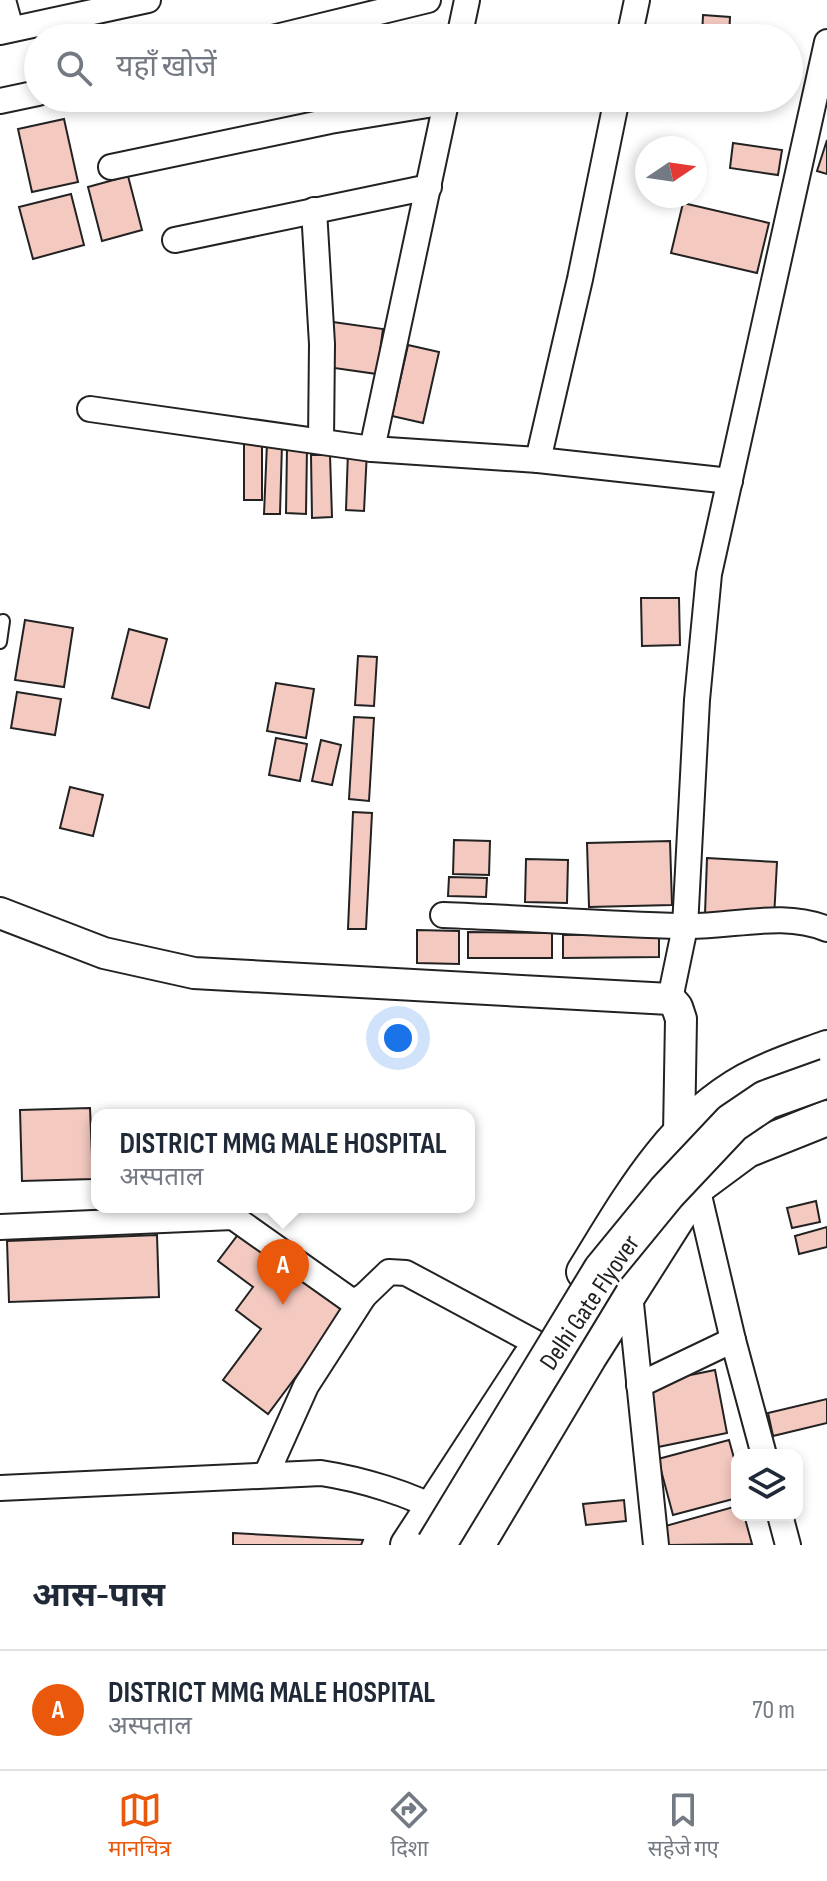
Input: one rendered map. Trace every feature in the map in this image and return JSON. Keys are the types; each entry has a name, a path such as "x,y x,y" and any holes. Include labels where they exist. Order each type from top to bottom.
{"highway":[{"name":"Delhi Gate Flyover","path":"436,1545 603,1270 667,1192 732,1123 824,1066"}],"main road":[{"path":"408,1545 648,1170 679,1134 712,1104 747,1080 824,1066"},
{"path":"480,1540 697,1187 747,1150 827,1118"}],"street":[{"path":"3,0 5,31"},
{"path":"36,24 144,0"},
{"path":"329,24 428,0"},
{"path":"462,24 467,0"},
{"path":"632,24 637,0"},
{"path":"670,999 685,927 697,700 709,574 824,72 827,42"},
{"path":"0,101 24,96"},
{"path":"111,167 380,112"},
{"path":"372,449 445,112"},
{"path":"538,460 614,112"},
{"path":"175,240 429,187"},
{"path":"314,210 322,344 321,441"},
{"path":"90,409 372,449 538,460 730,481"},
{"path":"0,913 104,953 194,973 670,999 681,1019 679,1134"},
{"path":"443,915 685,927 791,920 811,922 827,929"},
{"path":"680,1039 712,1104"},
{"path":"697,1187 762,1449"},
{"path":"0,1227 233,1217 353,1302 364,1296"},
{"path":"266,1475 306,1386 364,1296 389,1272 406,1273 538,1344"},
{"path":"630,1294 656,1545"},
{"path":"639,1385 733,1340"},
{"path":"0,1488 321,1473 342,1476 432,1505 480,1540"},
{"path":"782,1521 788,1545"}],"lane":[{"path":"0,642 3,621"}],"building":[{"path":"703,15 730,17 730,24 703,24"},
{"path":"64,119 78,182 32,192 18,129"},
{"path":"827,140 827,174 817,171"},
{"path":"733,143 782,150 778,175 730,168"},
{"path":"128,176 142,230 102,241 88,187"},
{"path":"71,194 84,245 33,259 19,207"},
{"path":"682,208 704,208 769,223 757,273 671,253"},
{"path":"333,322 383,329 377,374 327,367"},
{"path":"408,345 439,352 423,423 392,416"},
{"path":"244,435 262,435 262,500 244,500"},
{"path":"267,443 282,444 280,514 264,514"},
{"path":"287,447 307,447 306,514 286,513"},
{"path":"348,451 367,451 364,511 346,510"},
{"path":"311,455 330,455 332,517 312,518"},
{"path":"641,598 679,598 680,645 642,646"},
{"path":"25,620 73,628 64,687 15,680"},
{"path":"129,629 167,639 149,708 112,698"},
{"path":"358,656 377,657 374,706 355,705"},
{"path":"276,683 314,689 306,738 267,731"},
{"path":"17,692 61,699 55,735 11,728"},
{"path":"354,717 374,718 369,801 349,799"},
{"path":"276,738 307,744 300,781 269,775"},
{"path":"321,740 341,745 332,785 312,781"},
{"path":"70,787 103,795 93,836 60,828"},
{"path":"353,812 372,813 366,929 348,929"},
{"path":"454,840 490,841 489,875 453,874"},
{"path":"670,841 672,905 589,907 587,843"},
{"path":"707,858 777,862 774,918 705,914"},
{"path":"526,859 568,860 567,903 525,902"},
{"path":"449,877 487,878 486,897 448,896"},
{"path":"417,930 459,931 459,964 417,963"},
{"path":"468,932 552,933 552,958 468,958"},
{"path":"659,934 659,957 563,958 563,935"},
{"path":"90,1108 91,1179 22,1181 20,1110"},
{"path":"816,1201 820,1222 792,1228 787,1208"},
{"path":"827,1227 827,1247 799,1254 795,1236"},
{"path":"243,1228 348,1307 268,1414 223,1380 261,1329 236,1310 253,1287 218,1261"},
{"path":"157,1235 159,1297 9,1302 7,1241"},
{"path":"715,1370 727,1433 658,1447 646,1384"},
{"path":"827,1399 827,1423 773,1436 768,1413"},
{"path":"729,1440 731,1500 673,1515 658,1459"},
{"path":"624,1500 626,1521 586,1525 583,1504"},
{"path":"731,1508 731,1521 746,1521 752,1544 667,1545 662,1527"},
{"path":"233,1533 363,1540 361,1545 233,1545"}],"place":[{"name":"DISTRICT MMG MALE HOSPITAL","path":"283,1305"}]}
